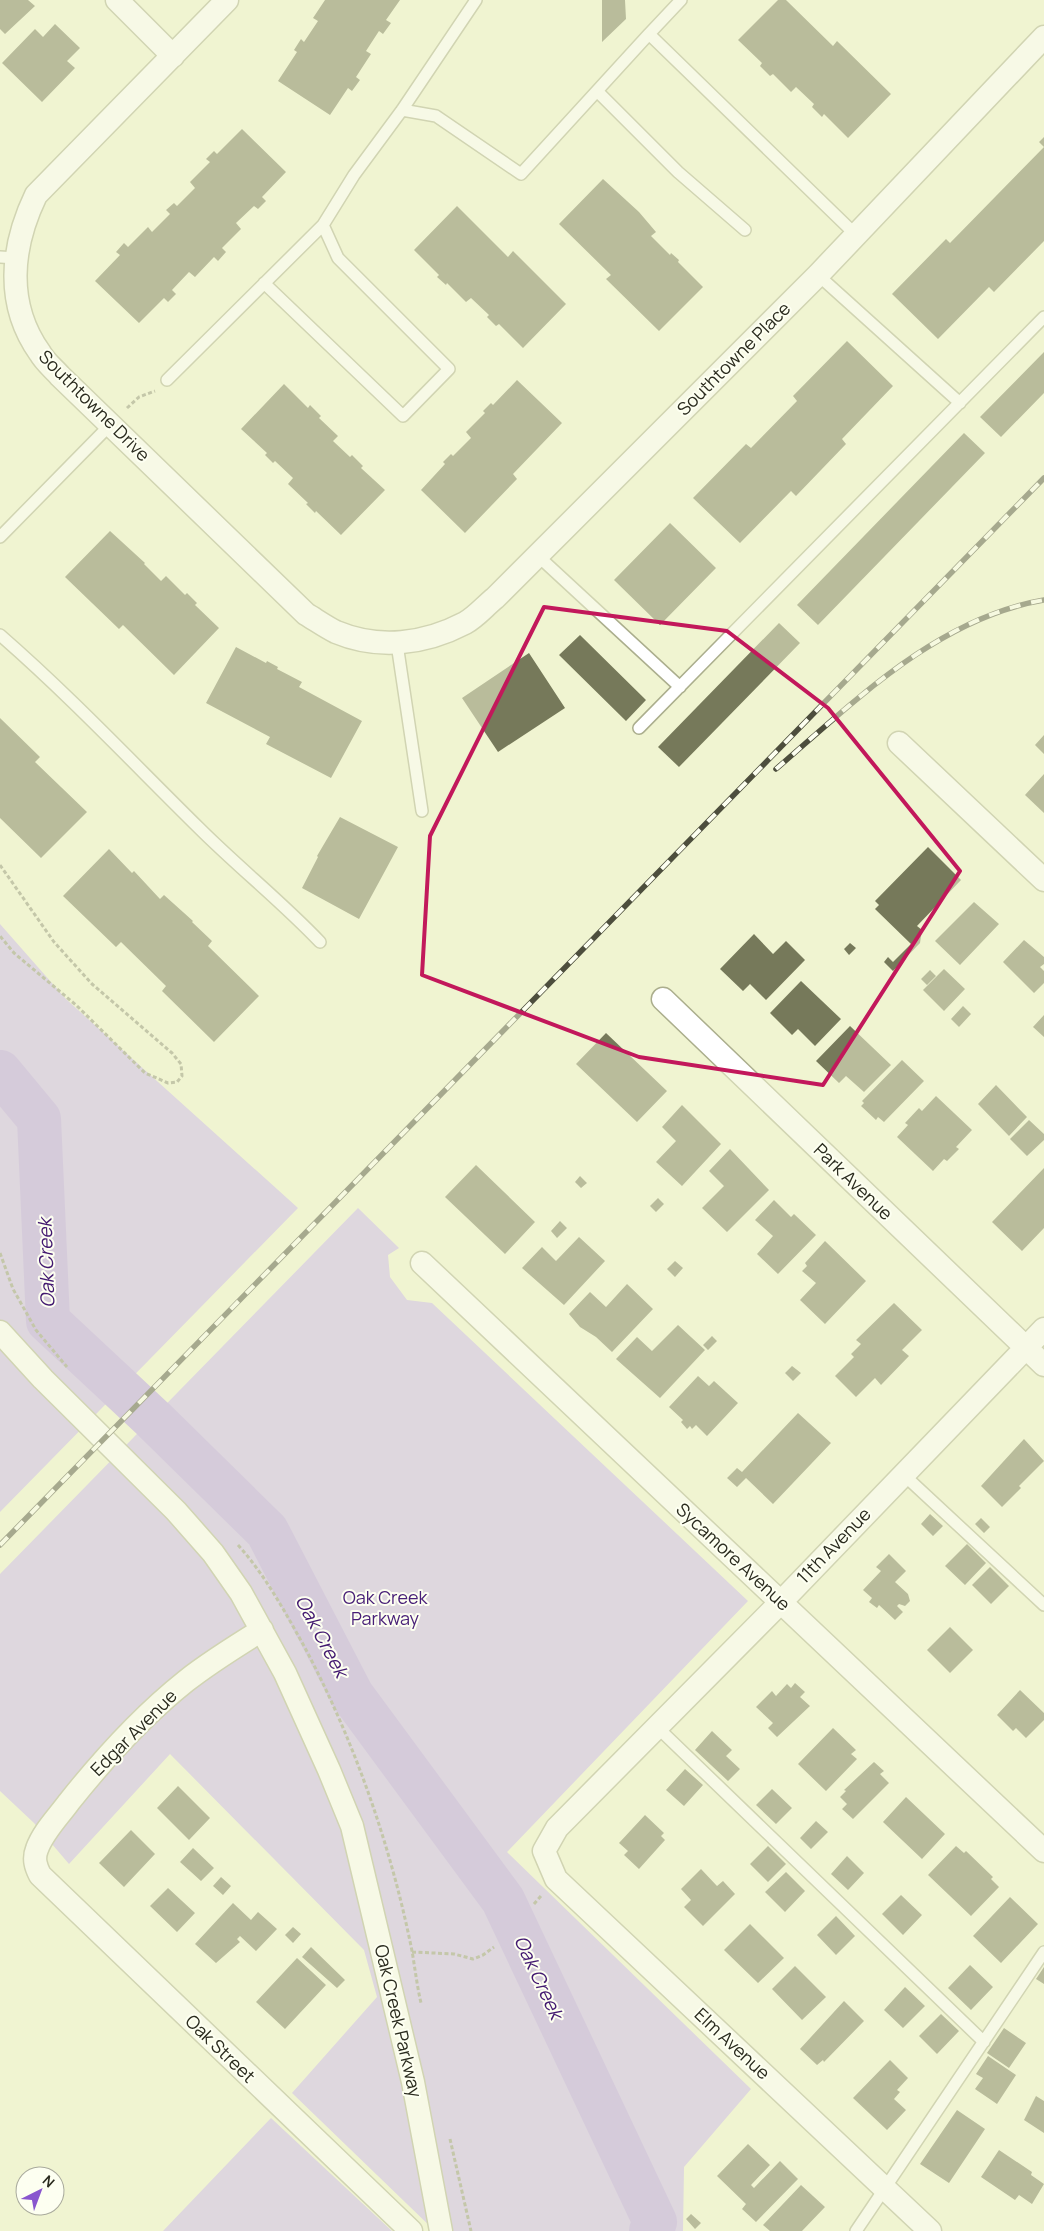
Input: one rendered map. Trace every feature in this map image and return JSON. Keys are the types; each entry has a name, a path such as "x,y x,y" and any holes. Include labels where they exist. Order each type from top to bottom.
{"street":[{"path":"117,0 173,56"},
{"name":"Southtowne Drive","path":"227,0 53,175 36,195 8,257 23,321 40,353 110,424 306,614 336,632 371,642 398,644"},
{"name":"Southtowne Place","path":"398,644 431,638 467,622 495,598 818,275 1044,37"},
{"path":"899,743 1044,880"},
{"name":"Park Avenue","path":"663,999 1044,1366"},
{"name":"Sycamore Avenue","path":"422,1263 1044,1851"},
{"name":"11th Avenue","path":"544,1851 557,1828 781,1602 1044,1329"},
{"name":"Oak Creek Parkway","path":"0,1332 43,1379 176,1511 213,1553 241,1593 262,1630 317,1744 352,1826 413,2082 441,2231"},
{"name":"Edgar Avenue","path":"35,1863 36,1850 50,1826 96,1769 139,1723 185,1681 216,1658 262,1630"},
{"name":"Elm Avenue","path":"544,1851 556,1879 930,2231"},
{"name":"Oak Street","path":"35,1863 40,1875 411,2231"}],"lane":[{"path":"167,380 323,224 354,175 402,110 476,0"},
{"path":"402,110 436,116 521,174 681,0"},
{"path":"649,34 856,235"},
{"path":"597,91 678,172 745,230"},
{"path":"264,283 403,416 449,368 338,258 323,224"},
{"path":"818,275 960,403"},
{"path":"639,728 1044,318"},
{"path":"0,537 110,424"},
{"path":"537,555 680,686"},
{"path":"0,635 56,685 201,830 288,908 320,942"},
{"path":"398,644 422,811"},
{"path":"904,1474 1044,1605"},
{"path":"656,1726 984,2042"},
{"path":"856,2231 1044,1952"}],"path":[{"path":"110,424 139,397 152,394 167,380"},
{"path":"0,865 54,942 92,984 172,1053 181,1064 182,1076 177,1082 168,1083 145,1073 76,1005 14,953 0,936"},
{"path":"412,1952 454,1954 472,1959 483,1955 494,1947"}],"highlighted area":[{"path":"544,607 727,631 828,708 960,871 823,1085 639,1057 422,975 430,836"}],"green space":[{"path":"0,924 66,999 298,1208 0,1512"},
{"name":"Oak Creek Parkway","path":"358,1208 399,1248 388,1255 390,1277 407,1300 432,1303 748,1601 507,1852 751,2089 684,2167 683,2231 435,2231 292,2093 377,1997 364,1950 170,1754 69,1864 34,1823 0,1791 0,1574"},
{"path":"271,2118 392,2231 163,2231"}],"building":[{"path":"0,0 28,0 35,6 5,34 0,29"},
{"path":"325,0 400,0 386,20 391,23 383,34 379,31 366,51 371,54 356,77 360,80 352,91 348,88 330,115 278,81 297,52 294,50 301,39 304,42 318,21 313,18"},
{"path":"602,0 625,0 626,19 602,42"},
{"path":"778,0 786,0 833,46 837,41 891,94 848,138 824,114 822,117 812,107 814,104 796,87 791,92 773,74 770,76 760,66 762,63 738,40"},
{"path":"55,24 80,48 67,61 75,68 42,102 2,63 35,29 43,37"},
{"path":"242,129 286,172 262,197 266,201 258,209 254,206 236,223 241,229 222,248 226,252 218,261 214,257 195,277 189,272 172,290 176,294 168,302 164,298 139,323 95,281 120,255 116,252 124,243 128,247 148,227 152,232 170,214 166,210 174,203 177,206 195,188 190,182 210,162 206,159 214,151 217,154"},
{"path":"1044,137 1044,147 1039,142"},
{"path":"1044,147 1044,241 994,292 989,287 938,339 892,294 946,239 950,243"},
{"path":"603,179 639,212 656,232 651,236 670,255 671,253 679,260 678,262 703,287 659,331 606,279 611,275 559,224"},
{"path":"457,206 508,257 513,251 566,304 523,348 499,324 496,326 487,317 489,315 471,298 466,302 447,283 446,285 437,277 439,275 414,250"},
{"path":"847,341 893,386 842,439 846,444 796,496 791,491 740,543 693,498 746,444 751,448 797,401 793,396"},
{"path":"1044,352 1044,393 1001,437 980,417"},
{"path":"517,380 562,423 513,474 517,479 465,533 421,490 445,464 443,462 451,454 453,456 471,438 466,432 485,413 483,411 491,403 493,405"},
{"path":"284,384 308,408 310,405 321,416 319,418 338,436 333,441 350,457 352,455 363,466 361,468 385,490 341,535 316,511 315,513 306,504 308,503 288,484 293,478 275,461 273,463 265,455 267,453 241,429"},
{"path":"964,433 985,453 818,625 797,605"},
{"path":"670,523 716,568 660,625 614,580"},
{"path":"110,531 145,563 161,581 166,576 185,595 187,593 197,603 195,605 219,628 174,675 123,625 119,629 65,577"},
{"path":"779,623 800,643 679,767 658,747"},
{"path":"580,635 646,700 626,721 559,655"},
{"path":"236,647 266,663 267,661 278,667 277,669 302,682 299,687 362,721 331,778 266,744 270,737 206,703"},
{"path":"529,653 565,708 498,752 462,698"},
{"path":"0,718 40,757 35,762 87,812 41,858 0,818"},
{"path":"1044,735 1044,754 1035,745"},
{"path":"1044,774 1044,813 1025,795"},
{"path":"340,817 398,847 359,919 302,888 317,856"},
{"path":"928,847 961,880 917,926 922,930 920,943 893,971 884,962 888,957 893,962 911,944 875,909 879,905 875,901"},
{"path":"109,849 132,873 134,871 160,899 164,895 193,921 212,941 208,946 259,996 214,1042 162,991 166,986 121,942 116,947 63,896"},
{"path":"974,902 999,924 960,965 935,941"},
{"path":"754,934 773,954 786,941 805,960 766,1000 750,984 743,991 720,969"},
{"path":"1024,940 1044,957 1044,964 1040,967 1044,971 1044,983 1034,993 1003,962"},
{"path":"850,943 856,948 849,955 844,949"},
{"path":"944,969 965,989 944,1011 923,990"},
{"path":"930,970 936,976 927,985 921,979"},
{"path":"801,981 841,1019 815,1046 798,1029 792,1035 770,1013"},
{"path":"963,1006 971,1014 959,1027 951,1019"},
{"path":"1044,1015 1044,1037 1033,1027"},
{"path":"850,1026 891,1065 864,1092 846,1076 839,1083 816,1061"},
{"path":"606,1033 667,1091 637,1122 576,1064"},
{"path":"902,1060 924,1081 884,1122 878,1117 876,1120 861,1106 864,1103 862,1101"},
{"path":"996,1085 1027,1117 1009,1136 978,1104"},
{"path":"936,1096 972,1130 956,1147 959,1149 947,1161 944,1159 933,1171 897,1137 908,1125 905,1123 919,1108 922,1111"},
{"path":"682,1105 721,1144 682,1186 656,1162 676,1141 662,1127"},
{"path":"1029,1120 1044,1134 1044,1140 1027,1156 1010,1139"},
{"path":"730,1149 769,1190 727,1232 702,1208 724,1186 709,1171"},
{"path":"476,1165 535,1222 505,1254 445,1197"},
{"path":"1044,1168 1044,1228 1022,1251 992,1222"},
{"path":"580,1176 587,1183 581,1188 575,1182"},
{"path":"658,1198 664,1204 656,1212 650,1206"},
{"path":"774,1200 791,1217 794,1214 816,1235 778,1274 757,1254 773,1236 755,1220"},
{"path":"560,1221 567,1228 557,1238 551,1231"},
{"path":"579,1237 605,1261 564,1305 522,1268 542,1247 556,1261"},
{"path":"825,1241 866,1281 825,1324 800,1300 816,1283 802,1271 807,1266 805,1263"},
{"path":"675,1261 683,1268 675,1277 667,1269"},
{"path":"627,1284 653,1309 612,1352 596,1337 580,1327 569,1314 590,1292 606,1307"},
{"path":"894,1303 922,1330 902,1350 909,1356 881,1385 875,1378 856,1397 835,1376 854,1357 851,1354 861,1344 856,1340"},
{"path":"678,1325 705,1350 660,1398 616,1359 637,1337 652,1351"},
{"path":"712,1336 717,1341 708,1350 703,1345"},
{"path":"792,1366 801,1373 793,1381 785,1373"},
{"path":"698,1376 709,1386 714,1381 738,1403 707,1436 696,1425 692,1429 690,1426 687,1429 681,1422 683,1420 669,1407"},
{"path":"798,1413 831,1443 773,1504 746,1478 737,1487 727,1478 737,1468 742,1472"},
{"path":"1024,1439 1044,1461 1019,1486 1021,1488 1002,1507 981,1486"},
{"path":"930,1514 943,1526 933,1536 921,1524"},
{"path":"981,1518 990,1527 984,1533 975,1524"},
{"path":"967,1544 986,1563 965,1585 945,1566"},
{"path":"889,1554 906,1571 895,1582 908,1594 910,1601 905,1606 899,1604 897,1606 903,1612 895,1620 879,1605 877,1608 869,1602 872,1598 863,1590 881,1571 876,1567"},
{"path":"990,1567 1009,1586 991,1604 972,1585"},
{"path":"950,1627 973,1650 950,1673 927,1650"},
{"path":"795,1683 805,1692 800,1697 810,1706 777,1737 768,1728 773,1723 756,1707 772,1691 776,1696 787,1684 791,1688"},
{"path":"1020,1690 1044,1713 1044,1720 1026,1738 1016,1728 1013,1731 997,1715"},
{"path":"833,1728 856,1750 851,1754 857,1759 826,1791 798,1764"},
{"path":"712,1731 732,1750 726,1756 740,1769 728,1781 695,1750"},
{"path":"874,1762 884,1771 880,1774 889,1783 853,1819 842,1809 847,1804 840,1797 846,1791 844,1790"},
{"path":"685,1769 703,1785 684,1806 666,1790"},
{"path":"178,1786 210,1818 189,1840 157,1808"},
{"path":"772,1789 792,1808 776,1824 756,1805"},
{"path":"906,1797 945,1834 922,1859 883,1822"},
{"path":"645,1815 664,1833 661,1836 665,1840 639,1869 624,1855 628,1851 619,1843"},
{"path":"816,1821 828,1832 811,1849 800,1838"},
{"path":"131,1830 155,1854 124,1887 99,1863"},
{"path":"768,1846 786,1864 768,1882 750,1864"},
{"path":"956,1846 964,1853 966,1851 993,1877 991,1879 999,1887 971,1916 928,1875"},
{"path":"193,1848 214,1868 201,1881 180,1862"},
{"path":"847,1856 864,1873 848,1890 831,1874"},
{"path":"701,1869 717,1886 723,1881 735,1894 703,1926 684,1907 691,1900 681,1889"},
{"path":"786,1872 805,1891 785,1912 765,1892"},
{"path":"221,1877 231,1886 223,1895 213,1886"},
{"path":"168,1888 195,1913 177,1932 150,1906"},
{"path":"901,1895 922,1915 903,1935 882,1914"},
{"path":"1010,1897 1038,1924 1001,1963 973,1936"},
{"path":"233,1903 251,1920 258,1912 277,1929 256,1951 240,1936 237,1939 240,1942 216,1963 195,1944"},
{"path":"836,1916 855,1936 836,1955 817,1935"},
{"path":"750,1924 784,1958 758,1983 724,1950"},
{"path":"293,1927 301,1934 293,1943 285,1935"},
{"path":"311,1947 345,1980 337,1988 302,1957"},
{"path":"297,1958 326,1985 285,2029 256,2002"},
{"path":"970,1965 993,1987 971,2010 948,1988"},
{"path":"795,1966 826,1997 802,2020 772,1989"},
{"path":"1044,1967 1044,1984 1036,1979"},
{"path":"905,1987 925,2006 903,2028 884,2010"},
{"path":"844,2001 864,2021 824,2062 823,2060 817,2065 800,2049"},
{"path":"941,2014 959,2031 937,2054 919,2036"},
{"path":"1004,2028 1026,2043 1009,2068 987,2053"},
{"path":"988,2056 1016,2075 997,2104 975,2089 983,2078 976,2074"},
{"path":"890,2060 908,2078 897,2090 900,2092 894,2099 906,2110 887,2130 853,2098"},
{"path":"1036,2096 1044,2101 1044,2133 1024,2120"},
{"path":"957,2110 985,2129 949,2183 920,2164"},
{"path":"748,2144 770,2165 751,2185 754,2188 780,2161 798,2179 756,2222 742,2209 746,2204 717,2176"},
{"path":"999,2150 1032,2172 1031,2175 1044,2184 1032,2204 1019,2195 1015,2200 981,2177"},
{"path":"801,2185 825,2207 802,2231 770,2231 763,2225"},
{"path":"691,2214 701,2223 695,2229 686,2219"}],"waterway":[{"name":"Oak Creek","path":"0,1072 39,1119 48,1321 153,1419 267,1531 352,1695 503,1900 655,2222 651,2231"}],"railway":[{"path":"0,1545 1044,478"},
{"path":"776,769 868,690 933,643 969,624 1005,610 1044,600"}]}
